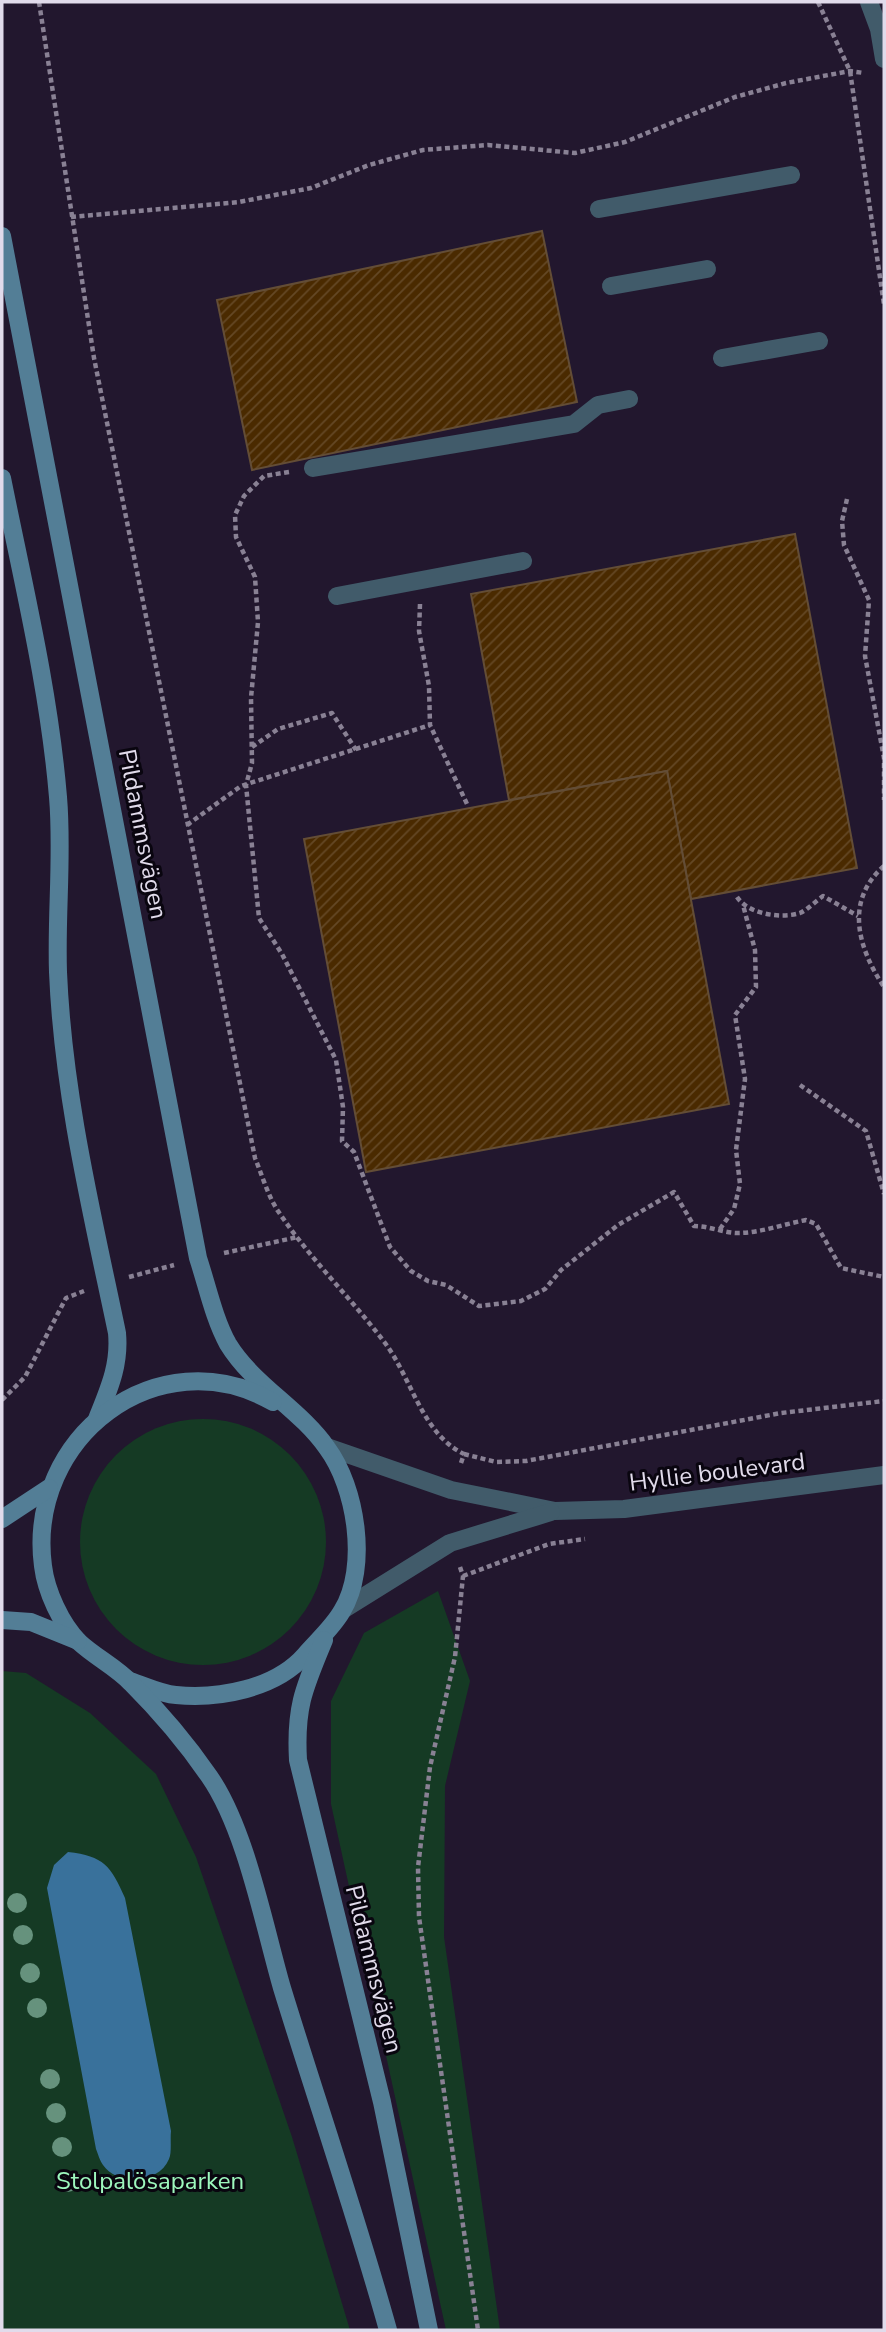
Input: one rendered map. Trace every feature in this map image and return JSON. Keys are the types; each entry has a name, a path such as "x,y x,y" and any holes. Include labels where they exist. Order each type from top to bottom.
{"main road":[{"name":"Pildammsvägen","path":"2,236 198,1258 228,1343 327,1447 349,1489 357,1536 354,1572 344,1609 301,1659 263,1683 219,1695 174,1695 130,1681"},
{"name":"Pildammsvägen","path":"2,478 48,706 58,798 58,971 66,1069 117,1333 119,1355 115,1373 96,1419"},
{"name":"Pildammsvägen","path":"295,1414 257,1393 216,1383 173,1384 132,1396 96,1419 68,1450 49,1488 41,1527 43,1568 55,1607 78,1641 130,1681 210,1778 230,1818 251,1876 282,1987 355,2213 388,2330"},
{"path":"2,1519 49,1488"},
{"path":"2,1620 30,1622 78,1641"},
{"name":"Pildammsvägen","path":"331,1625 305,1685 299,1707 296,1723 298,1760 382,2102 429,2330"}],"street":[{"path":"869,2 879,29 884,59"},
{"path":"599,209 790,176"},
{"path":"611,286 707,269"},
{"path":"722,358 819,341"},
{"path":"313,468 574,424 598,405 629,399"},
{"path":"337,596 523,561"},
{"name":"Hyllie boulevard","path":"327,1447 450,1490 555,1511 624,1509 884,1475"},
{"name":"Hyllie boulevard","path":"344,1609 450,1543 555,1511"}],"path":[{"path":"39,2 66,162 71,217 94,358 255,1157 276,1209 335,1286 386,1344 432,1427 453,1448 464,1454 496,1462 526,1461 781,1413 884,1401"},
{"path":"818,2 850,71 884,304"},
{"path":"71,217 239,202 311,188 369,165 423,150 488,145 575,153 625,142 735,97 786,83 850,71 873,74"},
{"path":"313,468 264,476 244,496 235,515 236,537 255,577 258,622 251,698 252,763 246,785 259,918 282,954 336,1060 343,1107 342,1141 354,1152 390,1247 411,1271 428,1281 446,1285 479,1306 521,1301 545,1289 561,1270 618,1225 666,1194 674,1192 694,1226 741,1233 806,1220 816,1224 841,1268 884,1277"},
{"path":"848,499 842,521 844,545 869,600 865,656 884,758 884,800"},
{"path":"421,581 419,631 429,686 430,724 467,804"},
{"path":"252,747 278,729 332,713 355,750"},
{"path":"187,825 246,785 430,724"},
{"path":"884,866 870,878 858,916 862,948 884,987"},
{"path":"743,905 767,914 800,913 823,896 858,916"},
{"path":"720,1229 734,1209 740,1184 736,1150 745,1079 735,1015 756,987 755,950 743,905 737,897"},
{"path":"800,1085 866,1131 884,1194"},
{"path":"450,1490 464,1454"},
{"path":"450,1543 463,1576 455,1657 430,1767 418,1867 419,1917 478,2330"}],"green space":[{"path":"203,1419 250,1429 271,1440 290,1455 305,1474 316,1495 326,1542 316,1589 305,1610 290,1629 271,1644 250,1655 203,1665 156,1655 135,1644 116,1629 101,1610 90,1589 80,1542 90,1495 101,1474 116,1455 135,1440 156,1429"},
{"path":"438,1591 470,1681 445,1786 444,1937 500,2330 446,2330 331,1804 331,1701 364,1633"},
{"name":"Stolpalösaparken","path":"2,1671 26,1673 90,1713 156,1774 196,1857 292,2137 350,2330 2,2330"}],"water":[{"path":"68,1852 90,1856 105,1865 125,1898 171,2131 169,2159 164,2167 147,2177 127,2179 109,2172 96,2149 47,1888 54,1865"}],"building":[{"path":"542,231 577,402 252,470 217,300"},
{"path":"795,534 857,868 691,899 667,771 509,800 471,594"},
{"path":"667,771 729,1104 366,1172 304,839"}]}
